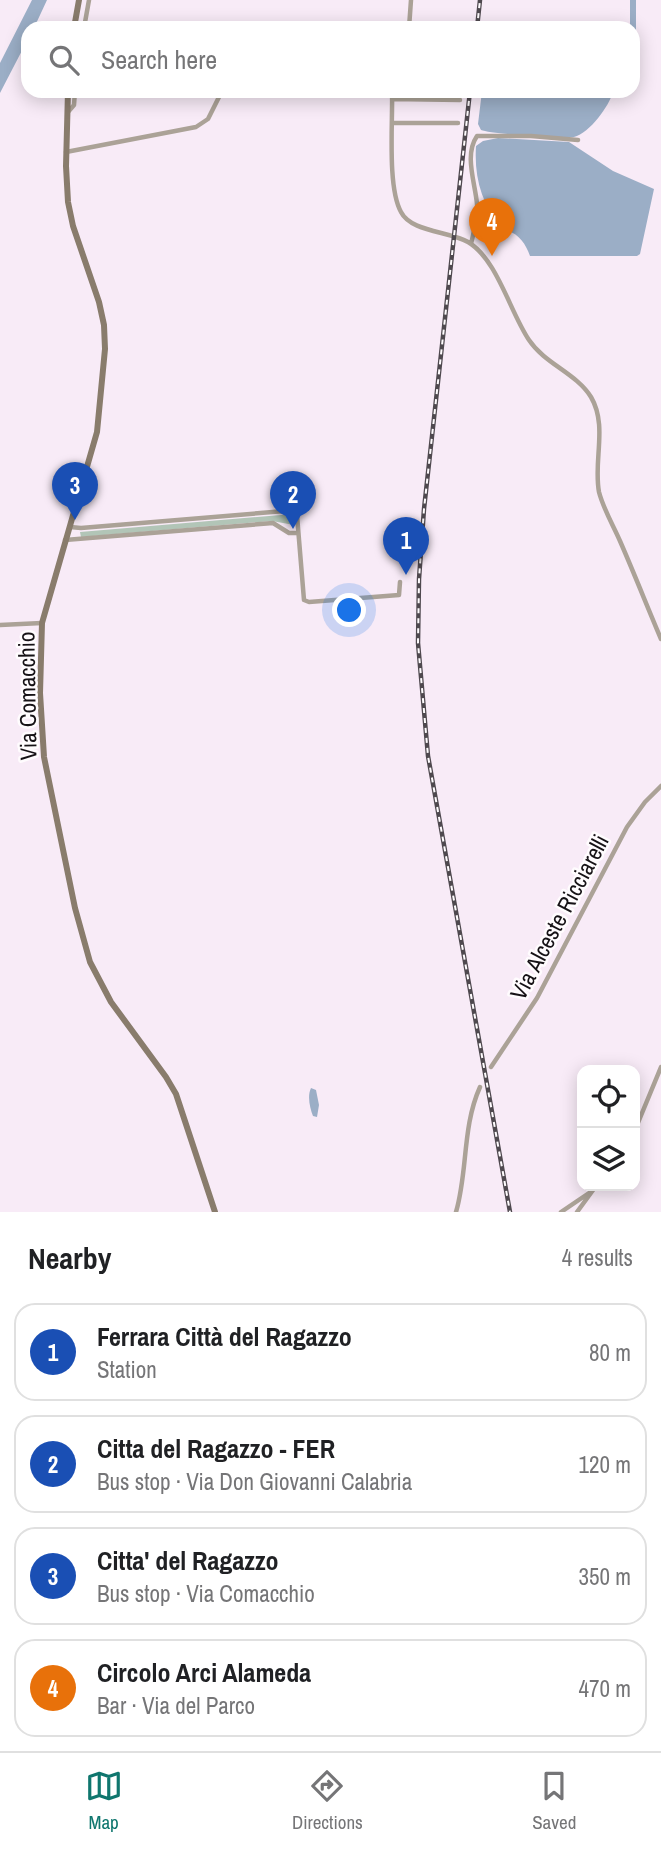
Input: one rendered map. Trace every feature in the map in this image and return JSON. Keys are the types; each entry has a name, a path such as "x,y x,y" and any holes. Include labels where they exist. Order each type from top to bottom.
{"main road":[{"path":"75,21 79,0"},
{"name":"Via Comacchio","path":"68,98 66,186 70,215 99,302 105,349 97,432 42,623 40,692 44,757 83,940 92,967 111,1002 176,1094 215,1212"}],"street":[{"path":"85,21 89,0"},
{"path":"410,21 411,0"},
{"name":"Via Comacchio","path":"68,113 74,105 74,98"},
{"path":"66,152 196,127 208,119 218,98"},
{"path":"460,100 392,99 393,172 398,206 403,216 412,224 454,235 471,244 489,263 534,348 580,384 593,401 599,426 600,495 661,639"},
{"path":"392,123 458,123"},
{"path":"471,244 477,206 472,155 473,142 477,136 531,136 578,140"},
{"path":"294,479 303,598 306,601 399,595 400,582"},
{"path":"69,526 80,528 296,510"},
{"path":"65,540 273,523 289,533 299,533"},
{"path":"0,625 42,623"},
{"name":"Via Alceste Ricciarelli","path":"491,1067 542,990 627,827 645,802 661,786"},
{"path":"636,1128 661,1067"},
{"path":"456,1212 464,1172 468,1125 480,1087"},
{"path":"561,1212 592,1191"},
{"path":"577,1212 592,1191"}],"green space":[{"path":"292,515 294,525 272,521 81,537 80,532"}],"water":[{"path":"32,0 47,0 37,21 21,21"},
{"path":"21,22 21,52 0,93 0,63"},
{"path":"481,98 610,98 592,125 574,137 487,132 481,130 478,124"},
{"path":"498,138 569,142 613,171 654,189 640,254 530,256 519,238 501,229 481,190 476,169 476,146 483,141"},
{"path":"311,1088 316,1090 319,1105 317,1117 313,1116 310,1106"}],"waterway":[{"path":"633,0 633,21"}],"railway":[{"path":"478,21 480,0"},
{"path":"469,98 424,509 418,643 428,756 510,1212"}],"place":[{"name":"Circolo Arci Alameda","path":"492,256"},
{"name":"Citta' del Ragazzo","path":"75,520"},
{"name":"Citta del Ragazzo - FER","path":"293,529"},
{"name":"Ferrara Città del Ragazzo","path":"406,575"}]}
